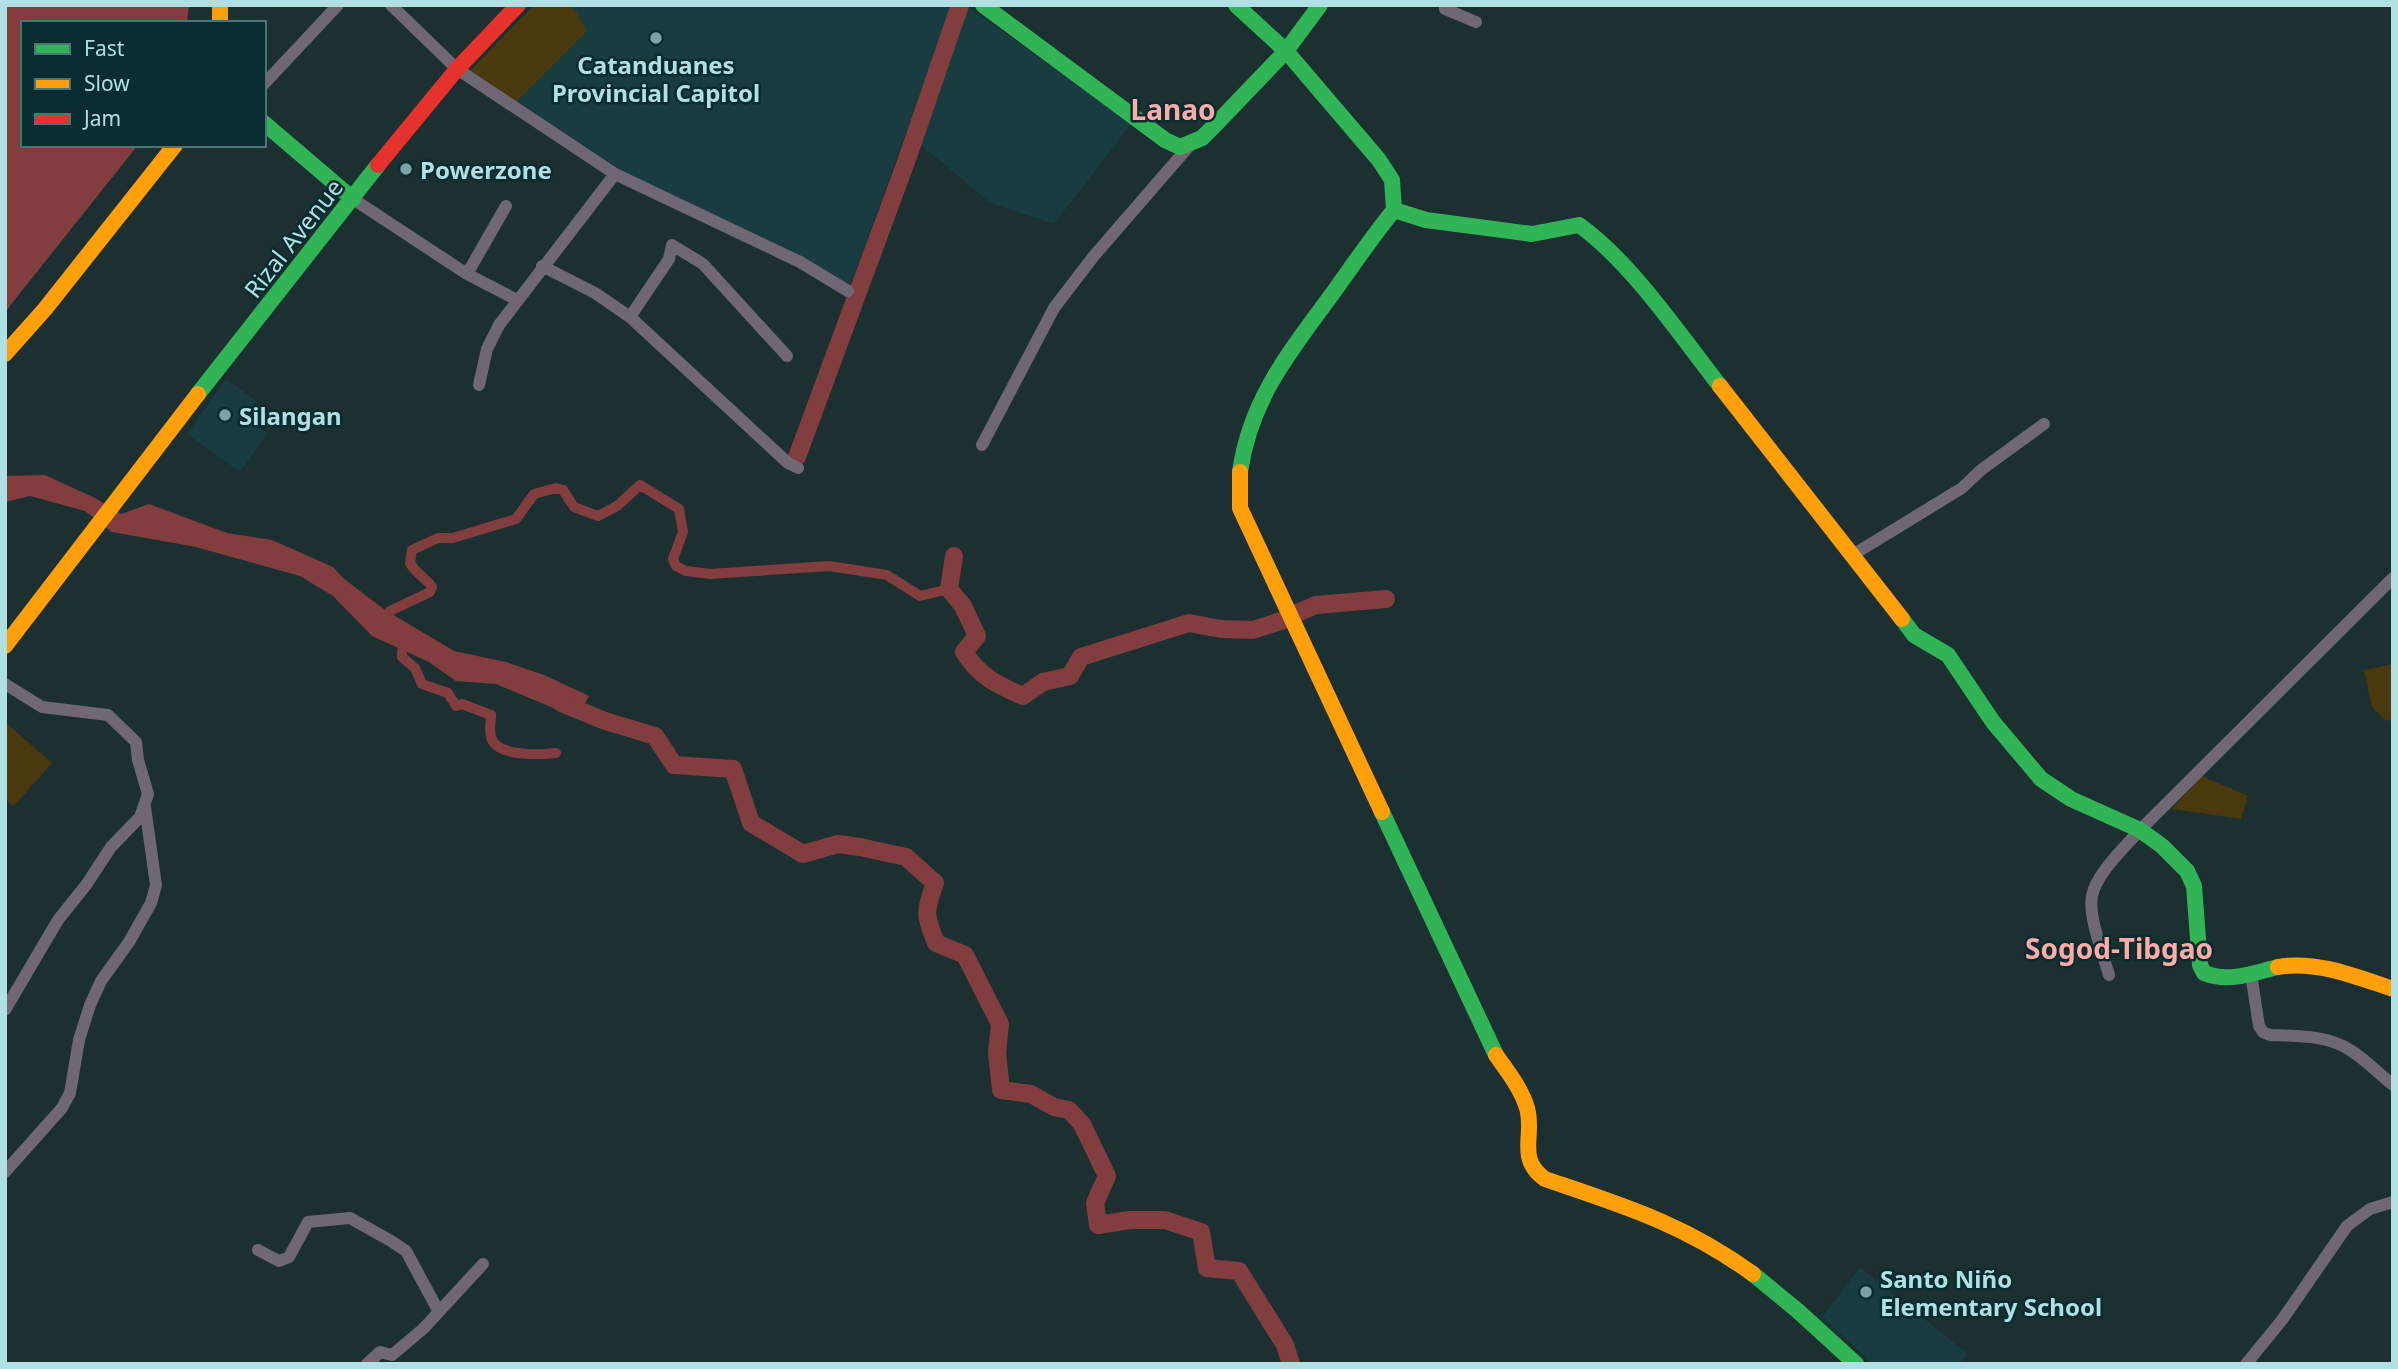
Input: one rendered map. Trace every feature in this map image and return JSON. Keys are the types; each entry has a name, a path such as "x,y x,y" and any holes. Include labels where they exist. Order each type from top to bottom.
{"street":[{"path":"266,83 338,5"},
{"path":"391,5 457,69 615,174 800,262 848,291"},
{"name":"Rizal Avenue","path":"5,646 80,544 98,525 217,368 406,129 457,69 519,5"},
{"path":"983,5 1165,140 1183,144 1202,138 1286,51 1320,5"},
{"path":"1236,5 1286,51 1379,160 1392,180 1394,210 1268,382 1240,460 1237,479 1240,508 1494,1051 1521,1094 1528,1110 1529,1163 1536,1175 1652,1215 1691,1234 1756,1277 1856,1364"},
{"path":"1447,5 1445,9 1476,22"},
{"path":"266,124 353,199 467,274 517,300"},
{"path":"982,445 1054,308 1183,144"},
{"path":"5,354 53,299 173,147"},
{"path":"479,385 492,337 542,266 615,174"},
{"path":"467,274 506,206"},
{"path":"1394,210 1426,220 1532,234 1579,225 1595,237 1649,295 1914,635 1948,655 1993,722 2041,779 2071,799 2140,830 2162,846 2187,871 2193,886 2200,965 2204,973 2216,978 2251,974 2283,966 2306,965 2393,989"},
{"path":"630,317 668,259 673,245 703,264 787,356"},
{"path":"542,266 595,293 630,317 788,463 798,468"},
{"path":"1852,556 1962,488 1981,470 2044,424"},
{"path":"2109,975 2091,898 2104,873 2140,830 2393,578"},
{"path":"5,684 42,707 108,715 136,742 138,761 148,794 140,817 111,847 86,886 58,920 5,1010"},
{"path":"5,1172 62,1108 70,1093 79,1040 90,1005 101,981 129,942 151,903 156,885 145,806"},
{"path":"2251,974 2259,1026 2263,1032 2270,1035 2318,1038 2335,1043 2351,1050 2393,1085"},
{"path":"2246,1364 2282,1320 2347,1226 2370,1209 2393,1202"},
{"path":"258,1250 279,1261 289,1257 307,1222 351,1218 405,1251 439,1312"},
{"path":"367,1364 380,1352 392,1355 439,1312 483,1264"}],"shaded area":[{"path":"5,5 189,5 187,21 21,21 21,147 136,147 5,312"},
{"path":"534,5 952,5 849,289 619,171 514,104"},
{"path":"534,5 572,5 587,31 514,104 468,73"},
{"path":"968,7 1132,123 1054,224 990,203 919,143"},
{"path":"226,379 257,401 245,418 267,434 240,472 187,434"},
{"path":"45,475 95,498 121,514 149,504 227,533 272,540 333,567 343,578 385,610 454,651 506,662 544,675 589,696 577,718 496,684 456,681 429,662 372,636 333,596 300,576 196,547 112,532 85,511 30,496 5,502 5,476"},
{"path":"2393,664 2393,719 2386,721 2372,707 2364,670"},
{"path":"5,722 52,763 14,806 5,799"},
{"path":"2202,776 2248,796 2241,819 2172,809"},
{"name":"Santo Niño Elementary School","path":"1860,1267 1968,1354 1959,1364 1873,1364 1822,1317"}],"waterway":[{"path":"797,457 906,162 960,5"},
{"path":"390,611 430,592 432,587 410,563 412,550 438,538 453,538 516,519 534,494 556,488 563,490 574,507 598,516 617,506 640,485 679,509 683,532 673,559 676,566 686,571 710,574 829,566 887,575 920,596 949,589"},
{"path":"954,556 949,589 963,606 977,636 964,652 989,679 1023,696 1043,682 1070,676 1081,657 1189,623 1221,629 1253,630 1284,620"},
{"path":"1295,614 1316,605 1386,599"},
{"path":"402,651 402,657 415,668 422,684 448,693 456,706 462,704 491,715 491,737 501,748 519,753 556,753"},
{"path":"561,703 605,721 655,736 674,765 733,769 751,823 803,854 838,844 906,857 935,883 927,914 936,943 965,955 1000,1024 997,1053 1001,1090 1031,1094 1054,1107 1069,1110 1082,1124 1107,1176 1095,1203 1098,1225 1130,1220 1165,1220 1201,1232 1207,1268 1239,1271 1285,1345 1291,1364"}],"traffic: fast":[{"path":"983,5 1165,140 1180,147 1202,138 1216,124 1286,51 1320,5"},
{"path":"1236,5 1286,51 1379,160 1392,180 1394,210 1273,379 1253,422 1240,472"},
{"path":"266,125 353,199"},
{"path":"198,394 378,165"},
{"path":"1394,210 1426,220 1532,234 1579,225 1598,240 1636,279 1720,386"},
{"path":"1902,619 1914,635 1948,655 1993,722 2041,779 2071,799 2140,830 2162,846 2187,871 2194,886 2200,965 2204,973 2232,977 2278,967"},
{"path":"1382,812 1496,1055"},
{"path":"1753,1274 1856,1364"}],"traffic: slow":[{"path":"220,5 220,21"},
{"path":"5,354 45,309 173,147"},
{"path":"1720,386 1902,619"},
{"path":"5,646 198,394"},
{"path":"1240,472 1240,508 1382,812"},
{"path":"2278,967 2293,965 2322,968 2393,989"},
{"path":"1496,1055 1527,1108 1531,1163 1545,1179 1678,1229 1753,1274"}],"traffic: jam":[{"path":"378,165 457,69 518,5"}],"place":[{"name":"Catanduanes Provincial Capitol","path":"656,38"},
{"name":"Powerzone","path":"406,169"},
{"name":"Silangan","path":"225,415"},
{"name":"Santo Niño Elementary School","path":"1866,1292"}],"district":[{"name":"Lanao","path":"1173,109"},
{"name":"Sogod-Tibgao","path":"2119,948"}]}
